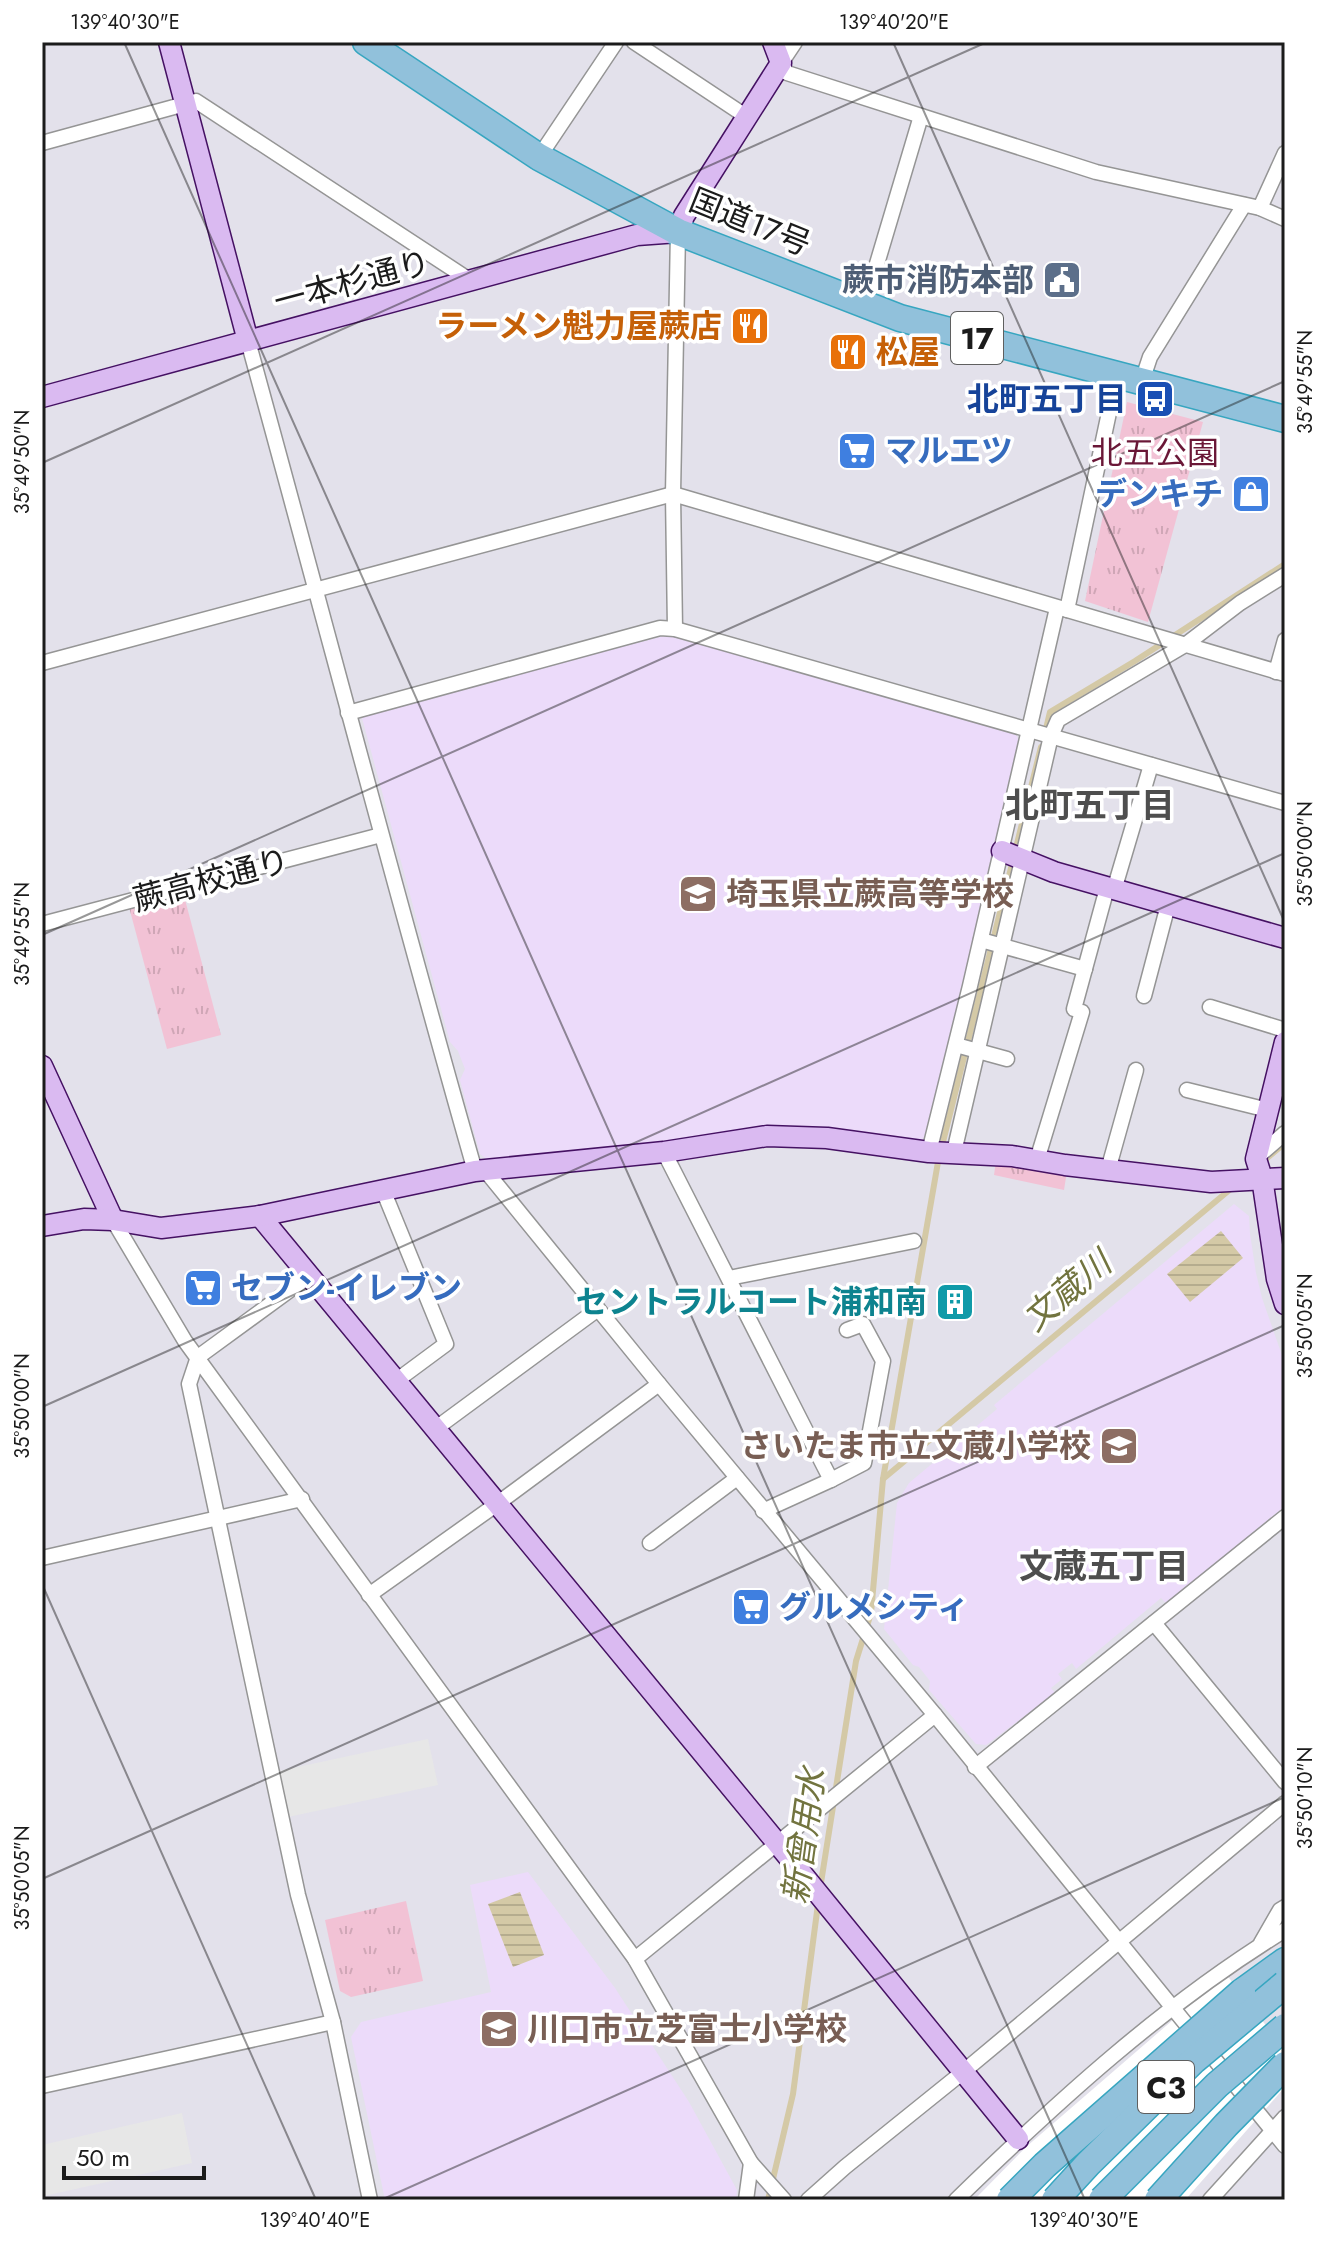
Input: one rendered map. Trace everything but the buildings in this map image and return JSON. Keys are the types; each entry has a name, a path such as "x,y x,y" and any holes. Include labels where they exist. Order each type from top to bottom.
{"highway":[{"name":"国道17号","path":"366,42 539,157 678,232 900,318 1285,419"},
{"path":"1010,2200 1045,2165 1242,1992 1285,1961"},
{"name":"C3","path":"1055,2200 1194,2060 1285,1984"},
{"name":"C3","path":"1102,2200 1217,2085 1285,2027"},
{"path":"1159,2198 1285,2065"}],"street":[{"path":"169,42 381,835 480,1171 935,1715 1285,2146"},
{"path":"539,157 616,42"},
{"path":"634,42 747,117"},
{"path":"773,42 784,68 921,116 1096,172 1260,208 1285,219"},
{"path":"675,629 673,494 678,232 684,216 747,117 784,68 795,42"},
{"path":"42,143 196,101 471,281"},
{"path":"865,304 921,116"},
{"path":"1260,208 1285,153"},
{"path":"953,1152 1002,946 1013,856 1042,734 1062,609 1130,378 1150,357 1244,205"},
{"name":"一本杉通り","path":"42,397 637,235 678,232"},
{"path":"42,663 673,494 1281,673 1285,640"},
{"path":"930,1152 982,941 1013,856 1042,734 1058,720 1182,644 1285,575"},
{"path":"348,713 660,628 675,629 1285,803"},
{"path":"1037,1160 1078,1010 1085,969 1151,765"},
{"name":"蕨高校通り","path":"42,924 381,835"},
{"path":"1013,856 1054,872 1285,938"},
{"path":"1144,996 1168,905"},
{"path":"982,941 1085,969"},
{"path":"971,986 992,990"},
{"path":"1210,1007 1285,1030"},
{"path":"1285,1042 1257,1171 1277,1279 1285,1304"},
{"path":"957,1045 1007,1059"},
{"path":"42,1066 113,1220 170,1318 635,1959 751,2163 782,2198"},
{"path":"1108,1170 1136,1070"},
{"path":"1187,1090 1268,1110"},
{"path":"1257,1171 1285,1133"},
{"path":"42,1226 84,1219 161,1228 260,1216 480,1171 664,1152 767,1136 827,1138 1211,1182 1257,1171 1285,1178"},
{"path":"664,1152 831,1480"},
{"path":"383,1190 446,1344 396,1381"},
{"path":"260,1216 1018,2139"},
{"path":"729,1278 914,1241"},
{"path":"309,1276 198,1357 189,1389 298,1895 333,2022 370,2200"},
{"path":"435,1429 598,1309"},
{"path":"763,1511 864,1463 883,1361 863,1324 847,1330"},
{"path":"369,1595 659,1384"},
{"path":"650,1543 737,1478"},
{"path":"42,1558 302,1499"},
{"path":"975,1767 1285,1517"},
{"path":"1154,1623 1285,1782"},
{"path":"635,1959 935,1715"},
{"path":"808,2200 1285,1803"},
{"path":"1260,1945 1280,1910 1285,1907"},
{"path":"956,2200 1018,2139 1171,2007 1285,1930"},
{"path":"42,2086 333,2022"},
{"path":"1210,2200 1285,2117"},
{"path":"746,2200 751,2163"}],"shaded area":[{"name":"埼玉県立蕨高等学校","path":"668,635 1015,732 1022,747 930,1134 916,1143 658,1144 488,1160 480,1154 460,1080 465,1069 458,1051 450,1042 362,718 371,712"},
{"name":"さいたま市立文蔵小学校","path":"1234,1204 1249,1216 1262,1298 1285,1364 1285,1506 1166,1603 1161,1598 1076,1669 1072,1663 1058,1674 1062,1679 1051,1688 1055,1693 986,1745 976,1744 929,1690 930,1681 919,1667 913,1665 884,1629 897,1503 909,1483 997,1409 994,1405"},
{"path":"1221,1231 1243,1258 1190,1302 1167,1274"},
{"path":"428,1739 438,1785 288,1817 279,1771"},
{"name":"川口市立芝富士小学校","path":"528,1872 615,1988 689,2102 737,2190 736,2200 385,2200 351,2037 361,2022 491,1992 470,1885"},
{"path":"520,1892 544,1955 513,1967 488,1904"},
{"path":"182,2113 192,2163 44,2196 42,2145"}],"green space":[{"name":"北五公園","path":"1127,402 1203,422 1148,622 1085,601"},
{"path":"183,892 221,1035 167,1049 129,907"},
{"path":"996,1161 1067,1171 1064,1190 994,1175"},
{"path":"406,1901 423,1981 351,1997 340,1991 325,1920"}],"pier":[{"path":"1226,1974 1285,2050 1285,2087 1185,2200 974,2200 1026,2147"}],"waterway":[{"path":"1045,733 1050,712 1285,564"},
{"path":"820,1889 856,1661 871,1613 883,1479 938,1162 1041,747"},
{"name":"文蔵川","path":"1260,1164 1285,1143"},
{"name":"文蔵川","path":"883,1479 1233,1187"},
{"name":"新曾用水","path":"768,2200 793,2094 818,1904"}],"place":[{"name":"蕨市消防本部","path":"1062,280"},
{"name":"ラーメン魁力屋蕨店","path":"750,326"},
{"name":"松屋","path":"848,352"},
{"name":"北町五丁目","path":"1155,399"},
{"name":"マルエツ","path":"857,451"},
{"name":"デンキチ","path":"1251,494"},
{"name":"埼玉県立蕨高等学校","path":"698,894"},
{"name":"セブン-イレブン","path":"203,1288"},
{"name":"セントラルコート浦和南","path":"955,1302"},
{"name":"さいたま市立文蔵小学校","path":"1119,1446"},
{"name":"グルメシティ","path":"751,1607"},
{"name":"川口市立芝富士小学校","path":"499,2029"}],"district":[{"name":"北町五丁目","path":"1090,805"},
{"name":"文蔵五丁目","path":"1104,1566"}]}
